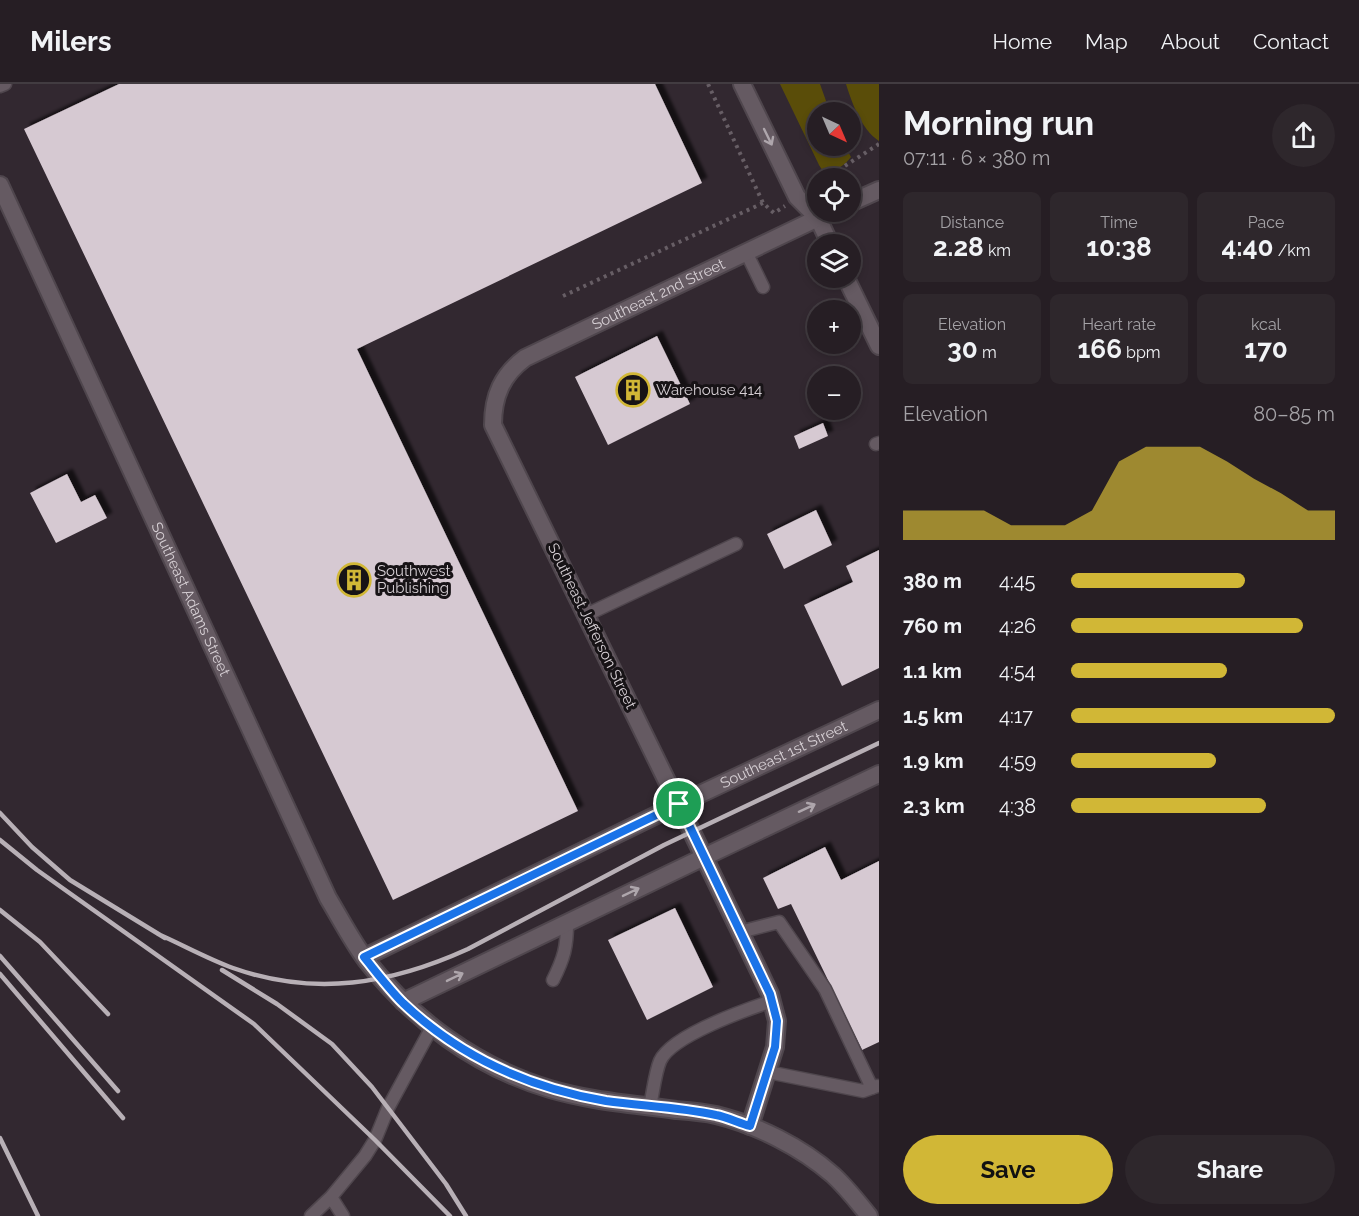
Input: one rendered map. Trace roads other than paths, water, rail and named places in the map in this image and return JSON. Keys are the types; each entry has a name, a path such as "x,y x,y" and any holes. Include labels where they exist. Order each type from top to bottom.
{"street":[{"path":"742,84 797,197 807,203"},
{"name":"Southeast Adams Street","path":"0,184 328,898 364,957 402,1002 432,1027 482,1060 551,1090 606,1101 716,1115 750,1126 789,1145 833,1176 869,1216"},
{"path":"861,198 879,190"},
{"name":"Southeast 2nd Street","path":"497,393 512,368 525,358 810,222"},
{"path":"851,288 879,346"},
{"name":"Southeast Jefferson Street","path":"497,393 493,425 679,804 772,1001 777,1021 775,1047 750,1126"},
{"name":"Southeast 1st Street","path":"364,957 879,710"},
{"path":"402,1002 879,774"}],"lane":[{"path":"0,87 5,84"},
{"path":"746,252 764,287"},
{"path":"586,615 736,544"},
{"path":"740,932 779,922 825,989 876,1086 863,1091 768,1072"},
{"path":"553,980 567,946 567,923"},
{"path":"650,1106 660,1061 672,1044 745,1010 772,1001"},
{"path":"311,1216 332,1197 365,1156 432,1027"},
{"path":"332,1197 343,1216"}],"railway":[{"path":"158,934 233,968 263,977 293,982 352,983 410,971 468,949 664,845 879,743"},
{"path":"0,813 32,847 70,880 165,938"},
{"path":"0,840 37,870 254,1024 375,1140 450,1216"},
{"path":"0,910 40,942 108,1014"},
{"path":"0,956 118,1091"},
{"path":"222,970 277,1004 332,1044 372,1087 446,1184 466,1216"},
{"path":"0,974 123,1118"},
{"path":"0,1138 38,1216"}],"place":[{"name":"Warehouse 414","path":"633,390"},
{"name":"Southwest Publishing","path":"354,580"}]}
